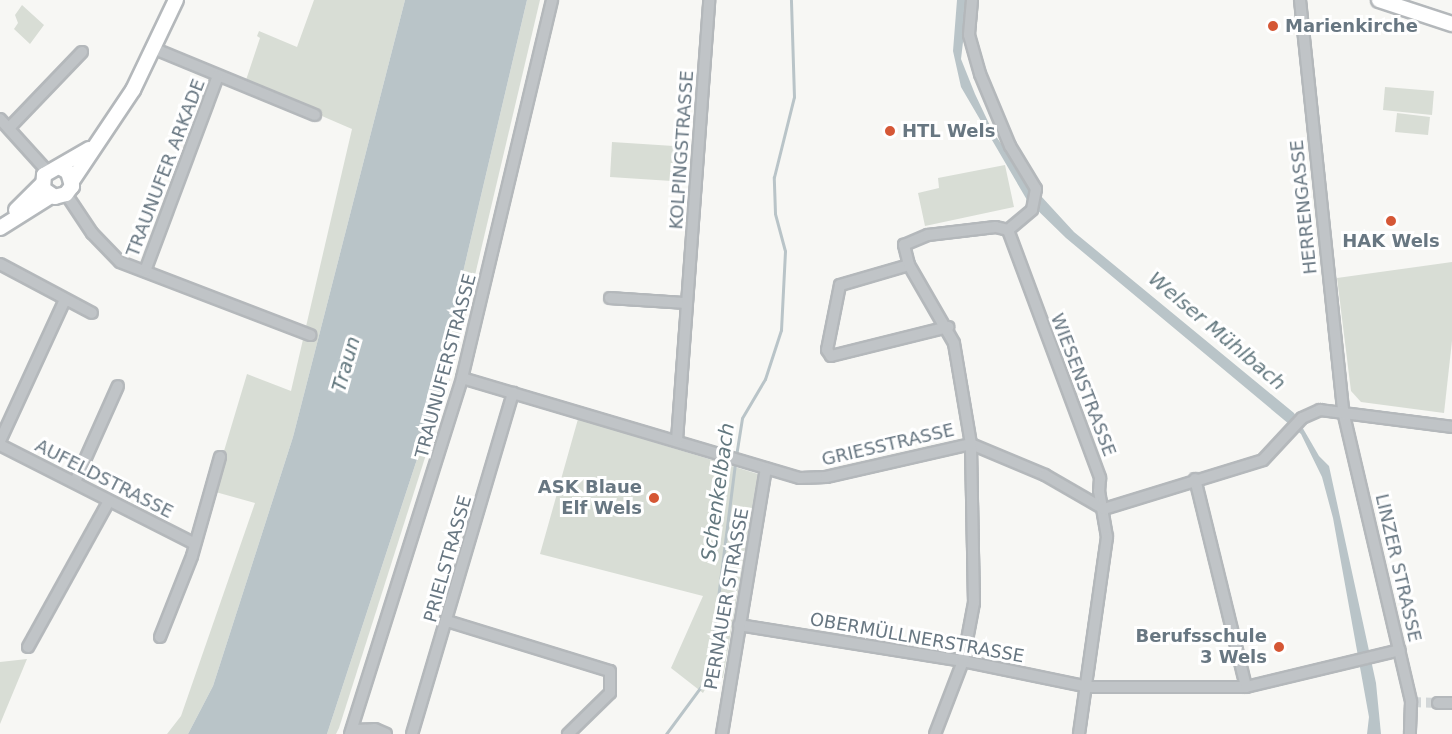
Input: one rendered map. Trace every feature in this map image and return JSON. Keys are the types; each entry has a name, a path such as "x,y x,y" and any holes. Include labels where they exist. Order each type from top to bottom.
{"main road":[{"path":"0,227 51,196 66,194 94,147 118,114 155,49 176,0"},
{"path":"1379,0 1452,24"},
{"path":"0,227 49,174 94,147"},
{"path":"49,174 72,181"},
{"path":"49,174 51,196"}],"street":[{"name":"TRAUNUFERSTRASSE","path":"351,732 462,378 552,0"},
{"name":"KOLPINGSTRASSE","path":"677,440 709,0"},
{"path":"935,734 963,661 974,603 976,557 971,444 964,392 948,327 909,265 904,245 928,235 996,227 1008,230 1032,210 1036,189 1010,146 980,74 969,35 972,0"},
{"name":"HERRENGASSE","path":"1300,0 1343,411"},
{"name":"TRAUNUFER ARKADE","path":"155,49 315,115"},
{"path":"10,127 82,52"},
{"name":"TRAUNUFER ARKADE","path":"145,271 218,76"},
{"path":"0,119 10,127 49,174"},
{"name":"TRAUNUFER ARKADE","path":"66,194 110,255 145,271 310,335"},
{"name":"WIESENSTRASSE","path":"1008,230 1100,478 1099,492 1104,509 1107,537 1089,687 1079,734"},
{"path":"0,264 92,313"},
{"path":"909,265 840,285 827,350 831,356 948,327"},
{"path":"610,298 686,303"},
{"path":"0,443 64,300"},
{"name":"GRIESSTRASSE","path":"462,378 800,478 826,477 971,444 1045,475 1104,509"},
{"path":"75,482 118,386"},
{"name":"PRIELSTRASSE","path":"412,734 513,393"},
{"path":"1104,509 1195,479 1263,460 1302,418 1320,410 1343,411 1452,427"},
{"name":"LINZER STRASSE","path":"1343,411 1411,702 1410,734"},
{"name":"AUFELDSTRASSE","path":"0,443 193,543"},
{"path":"160,637 192,556 193,543 220,457"},
{"name":"PERNAUER STRASSE","path":"722,734 766,469"},
{"path":"1195,479 1246,687"},
{"path":"28,647 110,501"},
{"path":"447,621 610,671 610,693 568,734"},
{"name":"OBERMÜLLNERSTRASSE","path":"739,625 963,661 1089,687 1246,687 1400,650"},
{"path":"1438,702 1452,703"},
{"path":"351,732 375,729 386,734"}],"shaded area":[{"path":"314,0 405,0 293,437 213,686 188,734 167,734 181,716 255,503 212,491 247,374 291,391 352,129 245,83 260,38 257,36 259,31 297,47"},
{"path":"527,0 540,0 454,364 441,384 437,383"},
{"path":"22,5 44,25 30,44 14,29 18,23 15,15"},
{"path":"1385,87 1434,91 1432,115 1383,110"},
{"path":"1397,113 1430,117 1428,135 1395,132"},
{"path":"612,142 689,147 687,182 610,177"},
{"path":"1005,165 1014,207 925,226 918,193 939,188 938,178"},
{"path":"1452,262 1452,341 1444,413 1361,402 1351,391 1337,278"},
{"path":"451,376 339,728 336,734 327,734 421,447"},
{"name":"ASK Blaue Elf Wels","path":"578,419 758,474 723,678 712,677 703,693 671,668 703,596 540,554"},
{"path":"27,659 0,724 0,662"}],"water":[{"name":"Traun","path":"405,0 527,0 437,383 436,390 443,392 421,447 327,734 188,734 213,686 293,437"},
{"path":"957,0 968,0 961,59 993,132 1029,183 1074,232 1294,413 1319,456 1329,466 1376,683 1381,734 1367,734 1369,717 1333,518 1322,477 1301,434 1066,238 1027,200 961,87 953,51"}],"waterway":[{"name":"Schenkelbach","path":"736,456 742,418 765,379 781,330 785,251 775,213 774,177 794,97 791,0"},
{"name":"Schenkelbach","path":"666,734 708,677 735,462"}],"tunnel":[{"path":"1411,702 1438,703"}],"place":[{"name":"Marienkirche","path":"1273,26"},
{"name":"HTL Wels","path":"890,131"},
{"name":"HAK Wels","path":"1391,221"},
{"name":"ASK Blaue Elf Wels","path":"654,498"},
{"name":"Berufsschule 3 Wels","path":"1279,647"}],"water label":[{"name":"Welser Mühlbach","path":"1217,331"}]}
